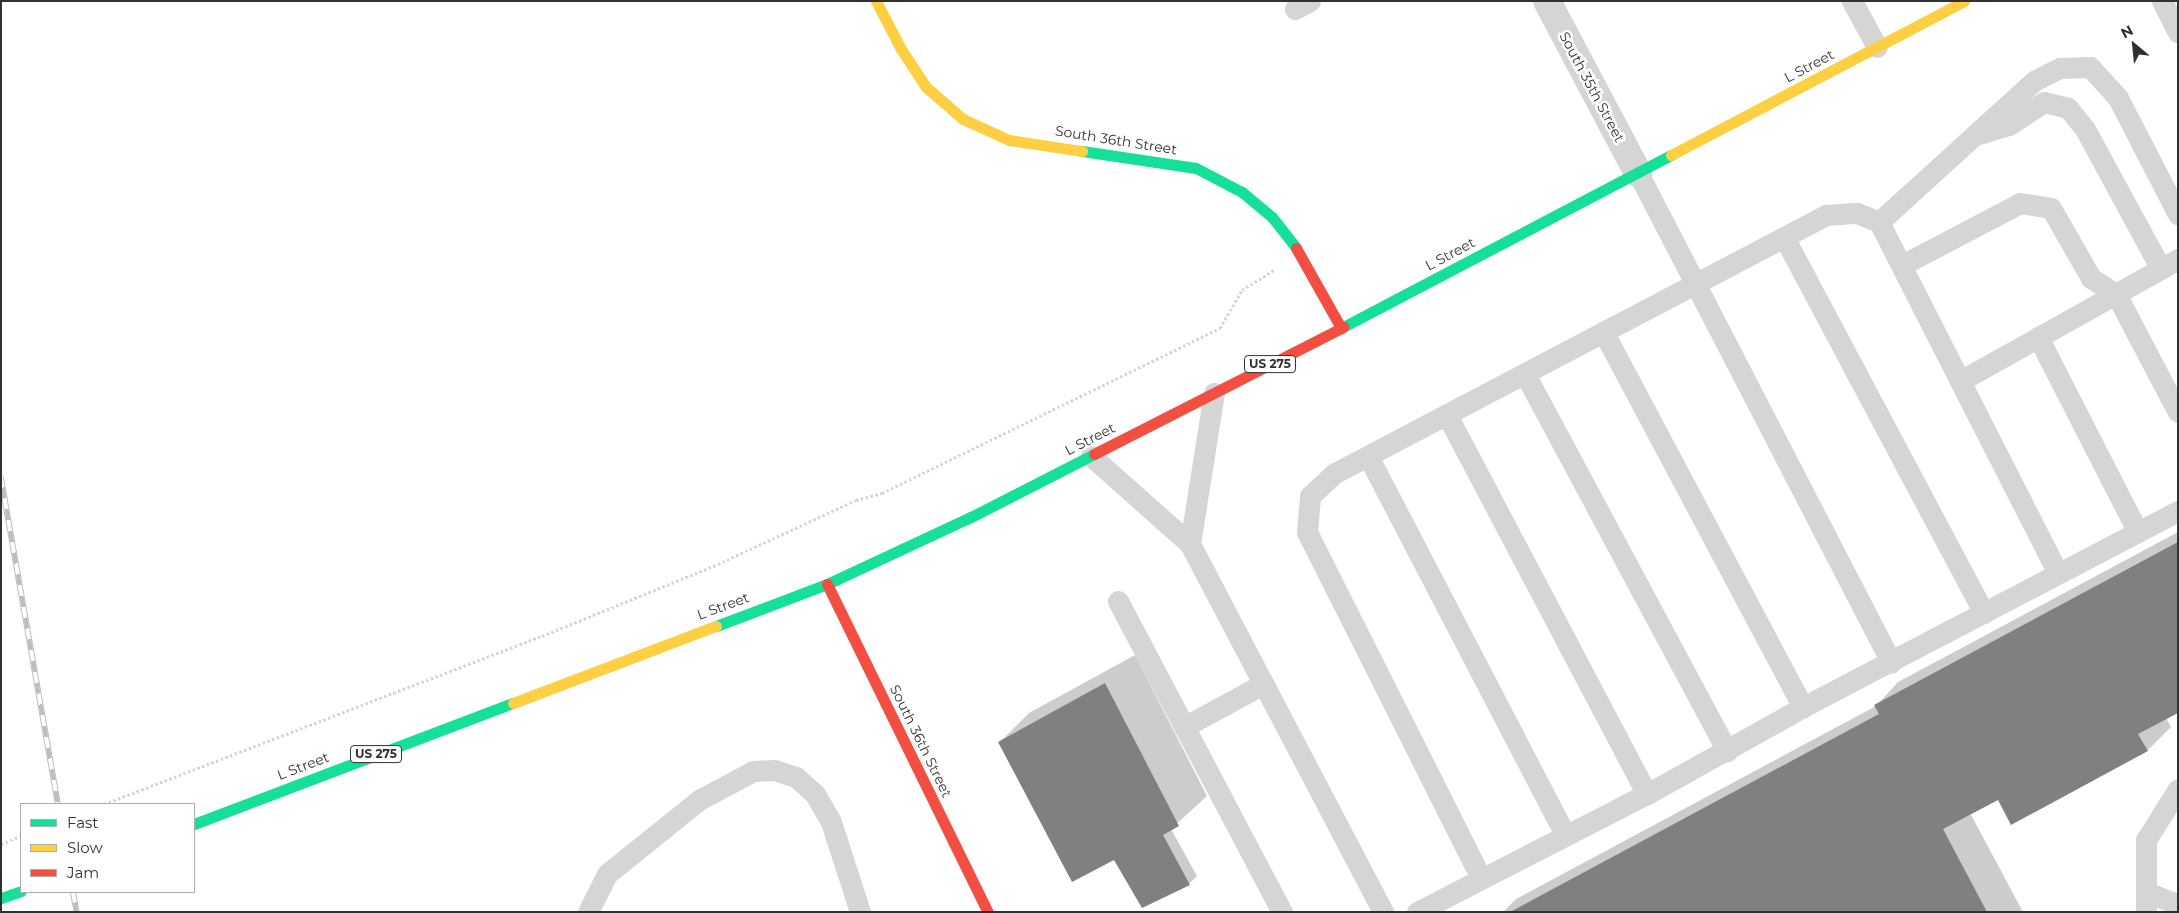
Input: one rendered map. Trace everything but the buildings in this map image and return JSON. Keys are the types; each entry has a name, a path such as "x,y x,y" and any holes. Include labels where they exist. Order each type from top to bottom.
{"main road":[{"name":"South 36th Street","path":"876,1 901,49 926,87 963,119 1009,140 1196,168 1242,192 1272,217 1301,254 1341,328"},
{"name":"L Street","path":"195,824 557,684 827,584 971,518 1341,328 1964,1"},
{"name":"South 36th Street","path":"827,584 988,912"},
{"path":"1,898 20,891"}],"street":[{"name":"South 35th Street","path":"1547,1 1638,173"}],"lane":[{"path":"1852,1 1877,47"},
{"path":"2162,1 2178,32"},
{"path":"1879,222 2034,81 2060,68 2090,67 2118,98 2178,214"},
{"path":"1960,381 2169,264 2085,129 2068,108 2044,102 2009,125 1972,137"},
{"path":"1638,173 1891,662"},
{"path":"1902,265 2020,203 2051,208 2090,278 2116,294 2178,412"},
{"path":"1481,878 1307,532 1310,496 1335,473 1826,215 1841,212 1857,213 1879,222 2058,574"},
{"path":"1784,237 1984,613"},
{"path":"1604,333 1803,707"},
{"path":"2038,337 2138,532"},
{"path":"1525,374 1727,751"},
{"path":"1190,544 1214,393"},
{"path":"1446,415 1647,794"},
{"path":"1091,456 1190,544 1383,912"},
{"path":"1368,456 1565,834"},
{"path":"1417,912 1565,834 1647,794 1803,707 2178,511"},
{"path":"1118,601 1282,912"},
{"path":"1184,727 1263,684"},
{"path":"588,912 606,874 699,800 753,772 774,770 796,777 815,794 832,822 860,912"},
{"path":"2178,789 2146,840 2146,902 2178,904"}],"path":[{"path":"107,803 542,636 718,564 856,500 882,493 1142,368 1220,328 1242,290 1301,254"},
{"path":"1,844 20,836"}],"railway":[{"path":"1,477 58,803"},
{"path":"73,893 77,912"}],"traffic: fast":[{"path":"1082,151 1196,168 1242,192 1272,217 1296,248"},
{"path":"1343,327 1671,155"},
{"path":"716,626 827,584 971,517 1094,454"},
{"path":"195,824 513,703"},
{"path":"1,898 20,891"}],"traffic: slow":[{"path":"876,1 901,49 926,87 963,119 1009,140 1082,151"},
{"path":"1671,155 1964,1"},
{"path":"513,703 716,626"}],"traffic: jam":[{"path":"1296,248 1341,328"},
{"path":"1094,454 1343,327"},
{"path":"827,584 988,912"}]}
